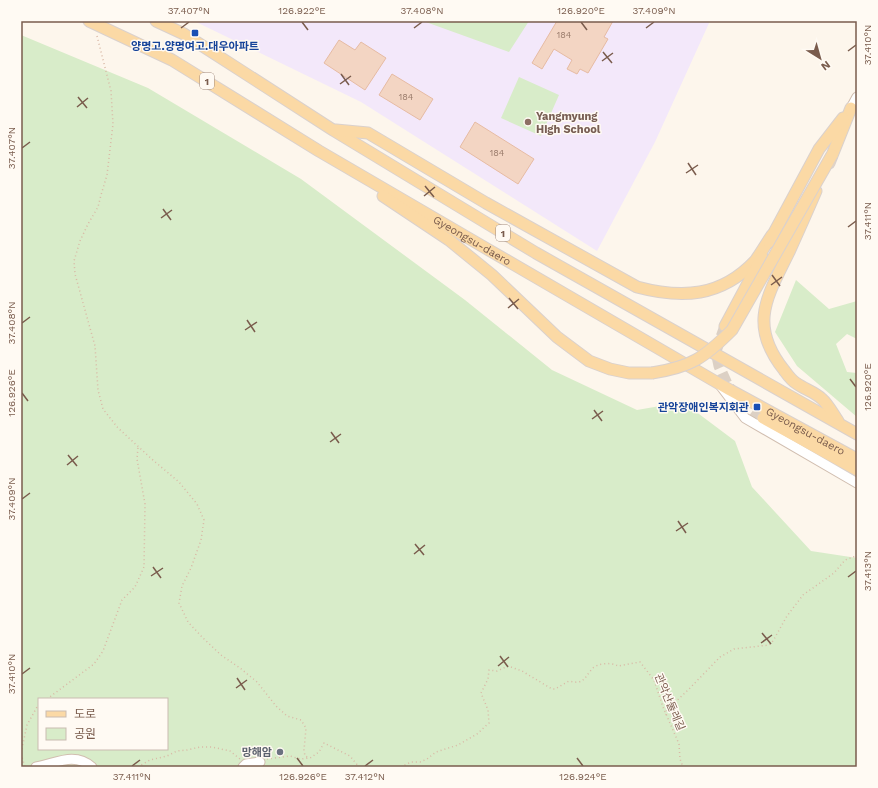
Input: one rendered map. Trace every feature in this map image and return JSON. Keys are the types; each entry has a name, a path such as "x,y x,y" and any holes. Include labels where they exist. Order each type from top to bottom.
{"main road":[{"name":"Gyeongsu-daero","path":"156,21 172,25 333,130 536,253 857,434"},
{"name":"Gyeongsu-daero","path":"92,22 172,60 319,151 718,383 857,459"},
{"path":"333,130 368,133 486,203 637,287 672,294 693,293 709,290 727,283 741,274 756,260 772,235 819,149 851,108"},
{"path":"841,425 822,399 795,383 784,370 772,354 765,336 763,322 764,308 770,290 832,155 851,108"},
{"path":"319,151 405,212 449,240 492,275 557,337 589,361 610,369 629,373 652,373 673,370 691,364 712,350 732,330 832,155"},
{"path":"725,326 759,264 772,235"},
{"path":"763,418 857,470"}],"street":[{"path":"851,108 857,97"},
{"path":"718,383 745,418 857,483"},
{"path":"36,767 69,759 86,762 92,767"},
{"path":"243,767 246,764 260,762"}],"path":[{"path":"92,22 110,91 113,124 107,175 100,195 98,208 80,241 74,261 75,274 94,346 98,390 103,409 118,428 179,482 198,504 204,520 200,540 191,568 182,586 179,603 188,622 202,638 221,655 257,682 276,706 287,716 300,720 306,728 304,750 306,756 310,758"},
{"path":"49,698 94,664 103,651 122,600 135,587 144,567 145,504 137,459 138,446"},
{"path":"666,715 667,710 720,657 734,649 769,645 773,641 787,616 803,595 834,573 845,560 856,556"},
{"name":"관악산둘레길","path":"401,767 411,762 420,762 436,752 458,745 477,734 489,723 488,710 481,692 488,679 489,670 497,671 508,666 522,671 552,689 555,689 569,681 575,683 585,680 595,666 604,663 615,664 618,666 640,662 654,680 666,715 679,744 680,759 683,767"},
{"path":"25,767 21,753 27,725 38,706"}],"shaded area":[{"name":"Yangmyung High School","path":"194,21 710,21 655,142 597,251 361,102"}],"green space":[{"path":"423,21 529,21 509,52"},
{"path":"21,35 148,88 301,179 465,300 552,370 637,410 683,402 735,441 752,487 811,551 857,558 857,767 21,767"},
{"path":"519,77 559,95 541,136 501,118"},
{"path":"796,280 829,309 857,301 857,339 847,334 836,344 847,372 857,373 857,417 797,366 775,332"}],"building":[{"path":"557,21 613,21 604,37 608,39 588,73 580,69 577,74 567,69 572,60 554,49 542,69 532,63"},
{"path":"339,40 355,50 361,42 386,58 365,90 324,63"},
{"path":"392,74 433,99 420,120 379,95"},
{"path":"475,122 534,159 518,184 460,147"}],"tunnel":[{"path":"725,326 716,351 719,366 728,386 742,402 763,418"}],"place":[{"name":"양명고.양명여고.대우아파트","path":"195,33"},
{"name":"Yangmyung High School","path":"528,122"},
{"name":"관악장애인복지회관","path":"757,407"},
{"name":"망해암","path":"280,752"}]}
